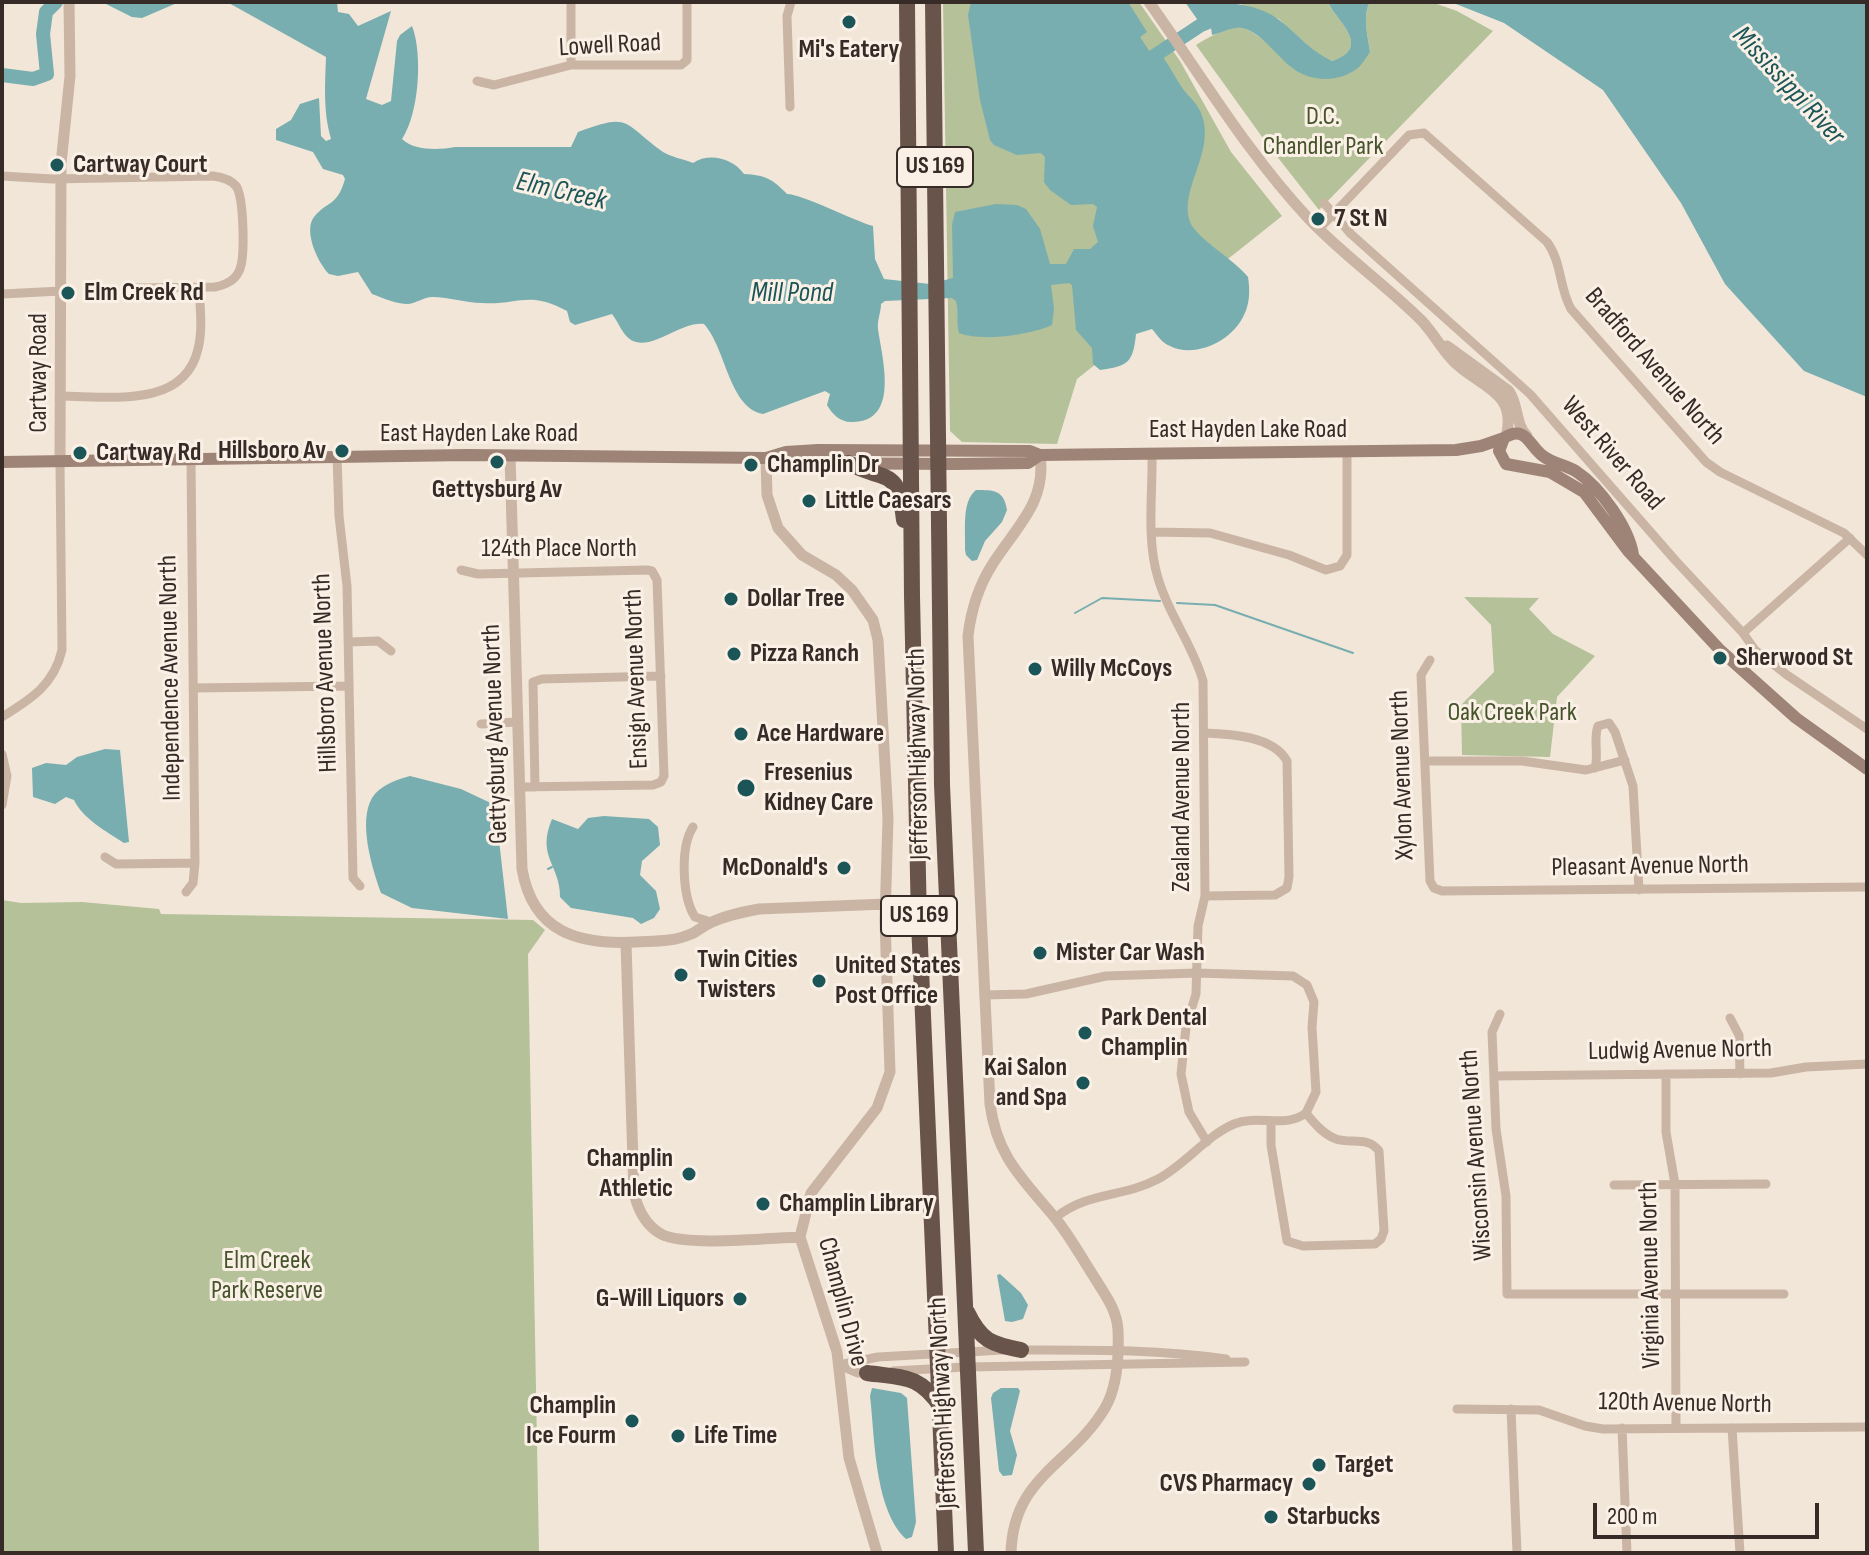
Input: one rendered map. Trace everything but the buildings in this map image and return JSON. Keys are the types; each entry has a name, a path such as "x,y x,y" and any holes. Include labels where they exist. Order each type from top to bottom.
{"highway":[{"name":"Jefferson Highway North","path":"907,2 911,302 925,457 976,1553"},
{"name":"Jefferson Highway North","path":"933,2 937,302 912,596 919,922 946,1553"},
{"path":"848,463 885,476 895,482 901,492 912,596"},
{"path":"963,1303 984,1338 1021,1350"},
{"path":"867,1373 899,1377 924,1385 941,1407"}],"main road":[{"path":"1515,433 1530,441 1531,459 1520,467 1503,461 1499,451 1505,437 1515,433"},
{"name":"East Hayden Lake Road","path":"1456,450 1489,444 1505,437"},
{"name":"West River Road","path":"1530,441 1546,458 1578,472 1598,491 1617,517 1632,546 1633,555"},
{"name":"East Hayden Lake Road","path":"766,458 786,452 1028,463 1040,455 1456,450 1493,454 1503,461"},
{"name":"East Hayden Lake Road","path":"2,462 510,455 766,458 794,463 848,463 925,457"},
{"name":"West River Road","path":"1520,467 1550,472 1574,484 1591,500 1623,545 1676,605 1742,671 1805,725 1867,769"}],"street":[{"name":"Cartway Road","path":"2,717 34,698 46,686 59,663 62,650 61,178 70,76 69,2"},
{"path":"571,2 571,65"},
{"name":"Lowell Road","path":"477,81 494,85 571,65 681,65 687,60 687,2"},
{"path":"790,107 787,16 791,2"},
{"name":"West River Road","path":"1149,2 1259,159 1319,229 1411,310 1467,374 1502,397 1509,415 1505,437"},
{"name":"Bradford Avenue North","path":"1333,216 1409,135 1417,132 1430,137 1547,242 1557,259 1562,288 1571,309 1706,462 1720,472 1844,533 1867,555"},
{"path":"2,176 213,176 227,179 235,185 241,197 242,259 237,275 223,286 136,288"},
{"name":"West River Road","path":"1324,203 1333,216 1530,394 1765,659 1867,729"},
{"path":"1319,229 1333,216"},
{"path":"60,396 139,396 166,390 178,382 195,361 199,347 199,288"},
{"path":"2,294 61,291"},
{"name":"West River Road","path":"1437,339 1504,387 1515,401 1520,426 1530,441"},
{"path":"1152,532 1210,533 1289,555 1326,570 1340,566 1345,562 1347,552 1347,451"},
{"name":"Zealand Avenue North","path":"1152,453 1154,561 1160,585 1201,673 1205,896 1198,926 1196,994 1186,1027 1181,1074 1189,1112 1207,1142"},
{"name":"Gettysburg Avenue North","path":"510,455 522,869 527,889 538,909 555,927 575,937 602,944 666,941 690,935 711,922 738,912 759,909 886,904"},
{"path":"1011,1553 1018,1512 1029,1490 1099,1417 1112,1392 1117,1349 1117,1321 1110,1303 1055,1218 1014,1170 997,1137 990,1104 968,636 985,578 1035,503 1041,478 1040,455"},
{"name":"Hillsboro Avenue North","path":"337,456 340,524 347,568 353,878 360,886"},
{"name":"Champlin Drive","path":"766,458 767,495 778,528 802,555 836,575 852,590 873,620 878,640 888,818 886,904 891,1053 885,1090 866,1124 817,1181 806,1207 800,1237 839,1365 849,1458 877,1553"},
{"name":"Independence Avenue North","path":"186,892 193,883 195,863 191,460"},
{"path":"1743,633 1850,538"},
{"name":"124th Place North","path":"461,570 478,574 647,570 655,575"},
{"name":"Ensign Avenue North","path":"535,787 653,785 661,782 664,776 655,575"},
{"path":"349,642 378,641 391,651"},
{"name":"Xylon Avenue North","path":"1430,660 1421,675 1430,881 1434,888"},
{"path":"519,787 535,787 533,682 542,679 661,676"},
{"path":"193,688 349,686"},
{"path":"481,724 517,722"},
{"path":"1595,768 1598,756 1596,731 1603,723 1612,725 1633,786 1639,890"},
{"path":"1204,733 1232,735 1271,745 1282,752 1287,761 1289,866 1287,888 1280,894 1205,896"},
{"path":"2,754 7,776 2,805"},
{"path":"1425,761 1522,761 1575,769 1595,768 1625,760"},
{"path":"693,827 684,849 687,900 695,917 711,922"},
{"path":"105,857 116,864 195,863"},
{"name":"Pleasant Avenue North","path":"1434,888 1442,891 1867,887"},
{"path":"626,943 634,1193 643,1217 648,1225 673,1239 800,1237"},
{"path":"984,995 1026,994 1106,976 1197,973 1293,976 1307,985 1314,1002 1312,1027 1316,1092 1306,1113 1288,1121 1252,1119 1234,1124 1207,1142 1184,1163 1159,1178 1135,1190 1071,1205 1055,1218"},
{"name":"Wisconsin Avenue North","path":"1500,1014 1492,1032 1497,1147 1506,1196 1507,1294 1674,1295"},
{"path":"1730,1018 1739,1035 1740,1074"},
{"name":"Ludwig Avenue North","path":"1494,1076 1740,1074 1867,1064"},
{"name":"Virginia Avenue North","path":"1666,1074 1666,1132 1675,1184 1676,1428"},
{"path":"1271,1121 1271,1145 1287,1241 1303,1246 1375,1244 1384,1231 1379,1151 1370,1142 1333,1138 1316,1126 1306,1113"},
{"path":"1614,1185 1766,1184"},
{"path":"1674,1295 1784,1294"},
{"path":"839,1365 858,1373 867,1373 939,1360 1021,1350 1117,1349 1183,1353 1245,1362 1116,1364 939,1360 878,1357 839,1365"},
{"name":"120th Avenue North","path":"1457,1409 1552,1413 1595,1428 1867,1427"},
{"path":"1511,1409 1517,1553"},
{"path":"1622,1428 1627,1553"},
{"path":"1732,1428 1740,1553"}],"green space":[{"path":"943,2 1139,2 1180,61 1231,152 1282,216 1077,379 1057,444 962,442 950,431"},
{"path":"1236,2 1328,2 1349,34 1350,49 1332,61 1318,55 1279,19"},
{"name":"D.C. Chandler Park","path":"1370,2 1431,2 1457,11 1493,31 1319,210 1196,45 1227,30 1244,28 1272,46 1305,75 1370,52 1366,20"},
{"name":"Oak Creek Park","path":"1464,597 1539,598 1529,609 1553,634 1595,656 1557,697 1550,757 1462,755 1461,705 1494,672 1491,625"},
{"name":"Elm Creek Park Reserve","path":"2,900 21,903 82,902 159,909 161,914 533,920 545,930 528,954 539,1553 2,1553"}],"water":[{"path":"102,2 199,2 177,3 142,18 132,17"},
{"name":"Mill Pond","path":"227,2 337,2 338,12 349,14 358,26 391,11 366,99 382,105 391,101 397,41 412,26 418,84 412,115 402,139 413,146 434,149 571,147 578,132 618,122 632,128 670,155 693,163 706,158 720,158 734,164 744,174 773,181 787,194 873,226 875,259 884,279 930,284 953,278 952,225 955,212 996,204 1017,205 1026,209 1040,229 1050,264 1066,264 1074,249 1090,249 1098,242 1093,226 1097,207 1093,204 1071,205 1050,190 1044,182 1045,157 1041,153 1017,155 994,145 990,140 980,100 968,15 971,2 1128,2 1147,32 1140,37 1156,61 1163,57 1201,113 1205,127 1204,141 1189,196 1190,222 1200,235 1248,277 1247,306 1239,324 1213,345 1180,349 1165,343 1152,329 1136,334 1131,357 1127,361 1117,367 1100,370 1093,364 1092,348 1076,330 1072,285 1069,283 1051,285 1052,325 1006,336 980,337 959,333 957,305 952,298 885,301 881,304 878,326 885,387 877,412 867,419 843,421 827,405 830,394 825,391 763,414 743,401 735,389 718,347 704,324 695,324 639,343 628,338 612,314 575,325 570,322 567,311 543,301 482,303 432,297 403,304 372,294 358,272 338,276 329,274 313,247 311,223 335,199 345,179 343,175 323,169 313,152 276,140 276,129 291,120 300,104 319,98 321,136 326,141 331,139 326,109 326,57"},
{"path":"1185,2 1236,4 1260,10 1282,22 1332,61 1350,49 1351,41 1328,2 1370,2 1366,20 1370,52 1359,67 1343,76 1324,79 1306,76 1249,31 1235,28 1212,35 1211,27 1204,29"},
{"name":"Mississippi River","path":"1451,2 1867,2 1867,397 1804,371 1725,284 1681,203 1603,90 1504,23"},
{"path":"976,490 997,492 1007,510 1002,522 985,541 977,560 972,561 965,550 965,517 968,502"},
{"path":"105,749 120,750 129,842 124,843 96,824 74,800 66,797 55,804 33,797 32,768 46,763 66,765 77,757"},
{"path":"410,776 461,789 495,805 508,919 412,908 381,893 366,832 368,808 379,790"},
{"path":"588,818 649,819 658,827 660,845 642,861 640,875 656,891 660,909 654,918 641,924 633,918 571,908 560,897 546,843 552,819 578,829"},
{"path":"1000,1274 1021,1293 1028,1305 1023,1319 1005,1321 997,1275"},
{"path":"872,1388 901,1393 907,1398 916,1522 912,1537 906,1539 895,1526 882,1491 873,1431"},
{"path":"1001,1388 1018,1388 1020,1391 1010,1431 1017,1455 1012,1475 1003,1476 999,1471 991,1398"}],"waterway":[{"name":"Elm Creek","path":"2,75 33,79 47,74 43,34 46,12 56,2"},
{"name":"Elm Creek","path":"1140,70 1145,62 1201,25 1218,18"},
{"path":"1075,613 1102,598 1160,601"},
{"path":"1177,603 1215,605 1353,653"},
{"path":"548,869 552,867"}],"place":[{"name":"Mi's Eatery","path":"849,22"},
{"name":"Cartway Court","path":"57,165"},
{"name":"7 St N","path":"1318,219"},
{"name":"Elm Creek Rd","path":"68,293"},
{"name":"Hillsboro Av","path":"342,451"},
{"name":"Cartway Rd","path":"80,453"},
{"name":"Gettysburg Av","path":"497,462"},
{"name":"Champlin Dr","path":"751,465"},
{"name":"Little Caesars","path":"809,501"},
{"name":"Dollar Tree","path":"731,599"},
{"name":"Pizza Ranch","path":"734,654"},
{"name":"Sherwood St","path":"1720,658"},
{"name":"Willy McCoys","path":"1035,669"},
{"name":"Ace Hardware","path":"741,734"},
{"name":"Fresenius Kidney Care","path":"746,788"},
{"name":"McDonald's","path":"844,868"},
{"name":"Mister Car Wash","path":"1040,953"},
{"name":"Twin Cities Twisters","path":"681,975"},
{"name":"United States Post Office","path":"819,981"},
{"name":"Park Dental Champlin","path":"1085,1033"},
{"name":"Kai Salon and Spa","path":"1083,1083"},
{"name":"Champlin Athletic","path":"689,1174"},
{"name":"Champlin Library","path":"763,1204"},
{"name":"G-Will Liquors","path":"740,1299"},
{"name":"Champlin Ice Fourm","path":"632,1421"},
{"name":"Life Time","path":"678,1436"},
{"name":"Target","path":"1319,1465"},
{"name":"CVS Pharmacy","path":"1309,1484"},
{"name":"Starbucks","path":"1271,1517"}]}
